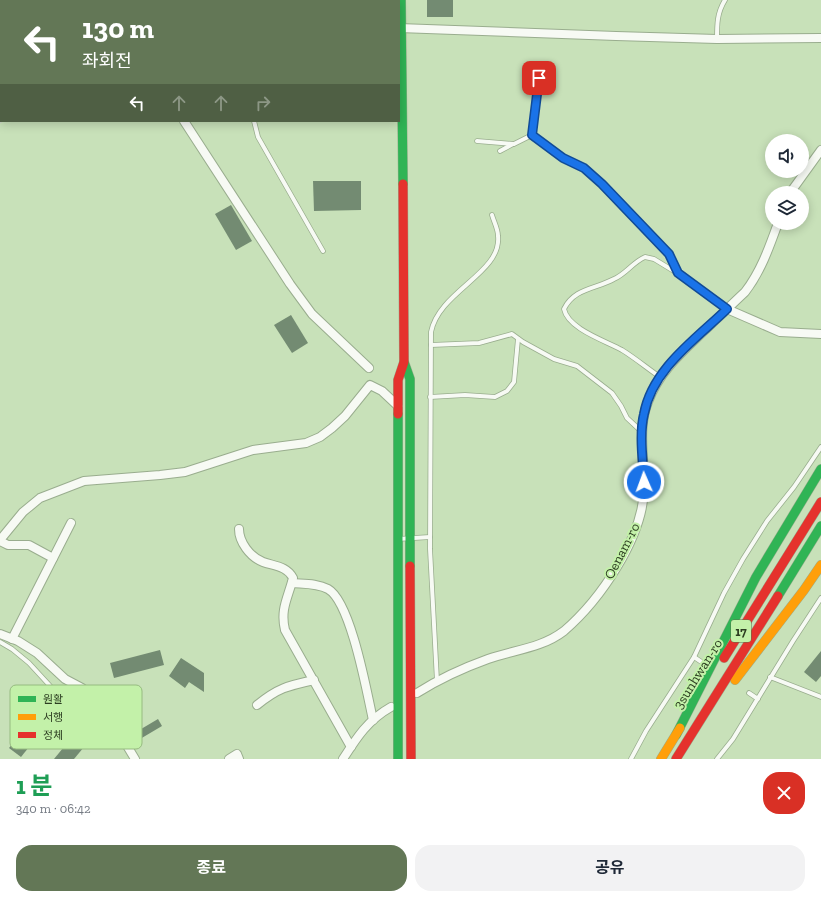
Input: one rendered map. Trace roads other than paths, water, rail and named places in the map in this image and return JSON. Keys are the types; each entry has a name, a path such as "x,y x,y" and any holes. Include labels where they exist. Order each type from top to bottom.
{"main road":[{"path":"401,0 400,28 404,362 410,379 411,759"},
{"path":"398,759 398,380 404,362"},
{"path":"676,735 759,571 821,469"},
{"name":"3sunhwan-ro","path":"661,759 821,502"},
{"name":"3sunhwan-ro","path":"676,759 821,526"},
{"path":"687,742 804,590 821,565"}],"street":[{"path":"400,28 717,39 821,38"},
{"path":"185,122 290,284 312,314 369,368"},
{"path":"795,186 821,150"},
{"name":"Oenam-ro","path":"417,693 437,680 489,659 553,639 598,596 620,560 640,518 644,490 644,414 648,401 660,377 679,354 745,292 760,271 775,230"},
{"path":"727,309 780,332 821,334"},
{"path":"54,558 29,545 8,545 0,540 23,512 40,498 84,481 185,472 253,450 306,443 320,437 332,428 345,416 370,385 382,391 398,406"},
{"path":"12,639 71,524"},
{"path":"239,530 239,538 252,554 261,561 286,569 293,578 284,604 282,618 285,630 351,747"},
{"path":"292,583 320,586 328,589 338,601 349,624 361,661 372,720"},
{"path":"0,634 37,653 65,679 76,685"},
{"path":"257,705 272,693 288,685 314,680"},
{"path":"343,759 372,720 391,707"},
{"path":"129,749 135,759"},
{"path":"229,759 237,754 239,759"}],"lane":[{"path":"717,39 716,19 725,0"},
{"path":"532,135 539,78"},
{"path":"254,122 258,137 324,251"},
{"path":"500,151 532,135"},
{"path":"532,135 563,158 584,168 602,184 669,254 678,273"},
{"path":"477,141 514,144"},
{"path":"437,680 430,537 430,397 433,322 444,305 493,259 498,243 498,235 492,215"},
{"path":"660,377 622,350 590,335 568,318 564,309 573,296 583,290 615,279 626,272 636,262 645,257 654,259 678,273 727,309"},
{"path":"431,344 479,343 512,334 518,339 554,359 577,366 612,393 627,418 643,433"},
{"path":"430,397 465,395 495,397 507,391 514,382 518,339"},
{"path":"631,759 646,731 694,657 724,593 743,559 767,521 794,487 821,447"},
{"path":"398,539 430,537"},
{"path":"717,759 733,739 770,677 821,598"},
{"path":"0,642 12,649 29,663 49,685"},
{"path":"694,657 706,665"},
{"path":"770,677 821,697"},
{"path":"749,693 758,699"}]}
